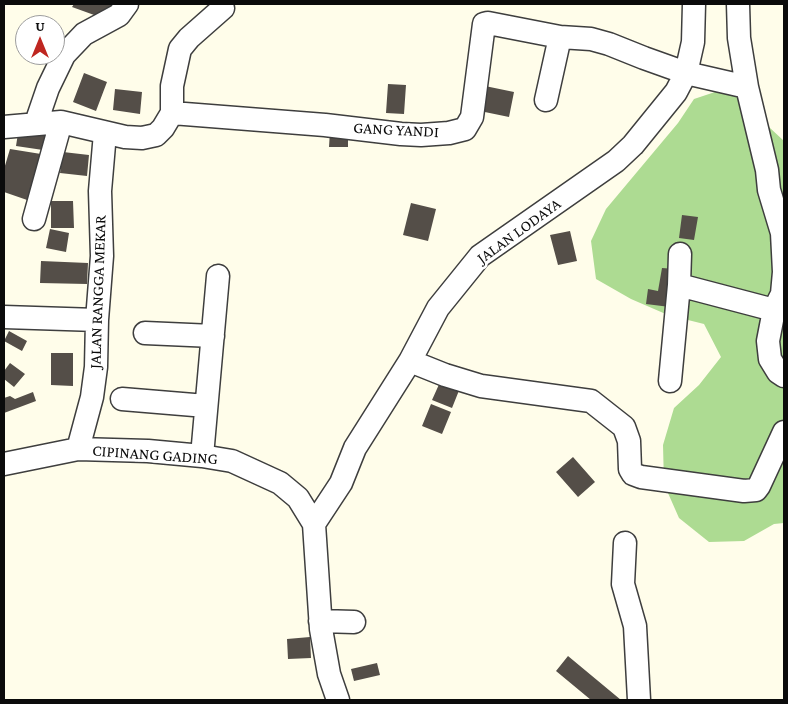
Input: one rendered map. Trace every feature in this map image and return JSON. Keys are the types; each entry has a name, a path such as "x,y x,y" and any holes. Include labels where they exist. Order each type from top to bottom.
{"street":[{"path":"36,123 48,88 64,55 84,34 119,15 127,4"},
{"name":"JALAN LODAYA","path":"314,524 341,483 355,448 410,361 438,308 480,256 616,161 633,145 676,92 686,73 693,42 694,4"},
{"path":"738,4 738,28 747,88 767,170 769,190 782,233 784,272 782,294 774,310 768,341 770,359 778,372 784,376"},
{"path":"4,127 61,122 105,133 142,138 156,135 163,128 172,113 172,86 180,50 189,38 223,8"},
{"name":"GANG YANDI","path":"172,113 325,125 402,134 449,133 465,129 472,117 483,26 486,23 560,37"},
{"path":"546,100 560,37 591,39 686,73 747,88"},
{"path":"34,219 61,122"},
{"name":"JALAN RANGGA MEKAR","path":"78,449 92,397 96,367 97,320 102,256 100,191 105,133"},
{"path":"670,381 680,254"},
{"path":"202,456 218,276"},
{"path":"679,285 774,310"},
{"path":"4,317 97,320"},
{"path":"145,332 213,336"},
{"path":"410,361 445,375 482,386 568,396 591,401 624,427 629,441 630,469 633,474 641,477 744,491 756,490 784,432"},
{"path":"122,399 206,406"},
{"name":"CIPINANG GADING","path":"4,464 78,449 148,451 232,461 280,483 298,498 314,524 320,621 329,674 338,700"},
{"path":"625,543 623,584 635,626 639,700"},
{"path":"320,621 354,622"}],"green space":[{"path":"727,88 784,141 784,523 774,524 744,541 709,542 679,518 664,484 663,445 674,408 699,385 721,357 704,324 668,315 631,299 596,279 591,241 606,209 678,123 694,99"}],"building":[{"path":"74,4 116,4 108,20 72,7"},
{"path":"84,73 107,82 96,111 73,102"},
{"path":"388,84 406,85 404,114 386,113"},
{"path":"485,86 514,92 509,117 480,111"},
{"path":"115,89 142,92 140,114 113,110"},
{"path":"19,127 46,131 43,150 16,146"},
{"path":"330,131 348,132 348,147 329,147"},
{"path":"10,149 41,154 30,201 4,192 4,169"},
{"path":"63,152 89,155 87,176 60,173"},
{"path":"51,201 73,201 74,228 51,228"},
{"path":"411,203 436,209 428,241 403,235"},
{"path":"682,215 698,217 694,240 679,238"},
{"path":"50,229 69,233 66,252 46,248"},
{"path":"570,231 577,261 558,265 550,235"},
{"path":"41,261 88,263 87,284 40,283"},
{"path":"662,268 675,269 670,307 646,304 648,289 658,291"},
{"path":"9,331 27,341 22,351 4,341"},
{"path":"51,353 73,353 73,386 51,385"},
{"path":"10,363 25,374 14,387 4,379 4,371"},
{"path":"441,380 460,388 452,408 432,400"},
{"path":"33,392 36,401 4,413 4,398 10,396 15,399"},
{"path":"431,404 451,412 442,434 422,426"},
{"path":"573,457 595,482 578,497 556,472"},
{"path":"310,637 311,658 288,659 287,639"},
{"path":"568,656 621,700 591,700 556,671"},
{"path":"377,663 380,675 354,681 351,669"}]}
